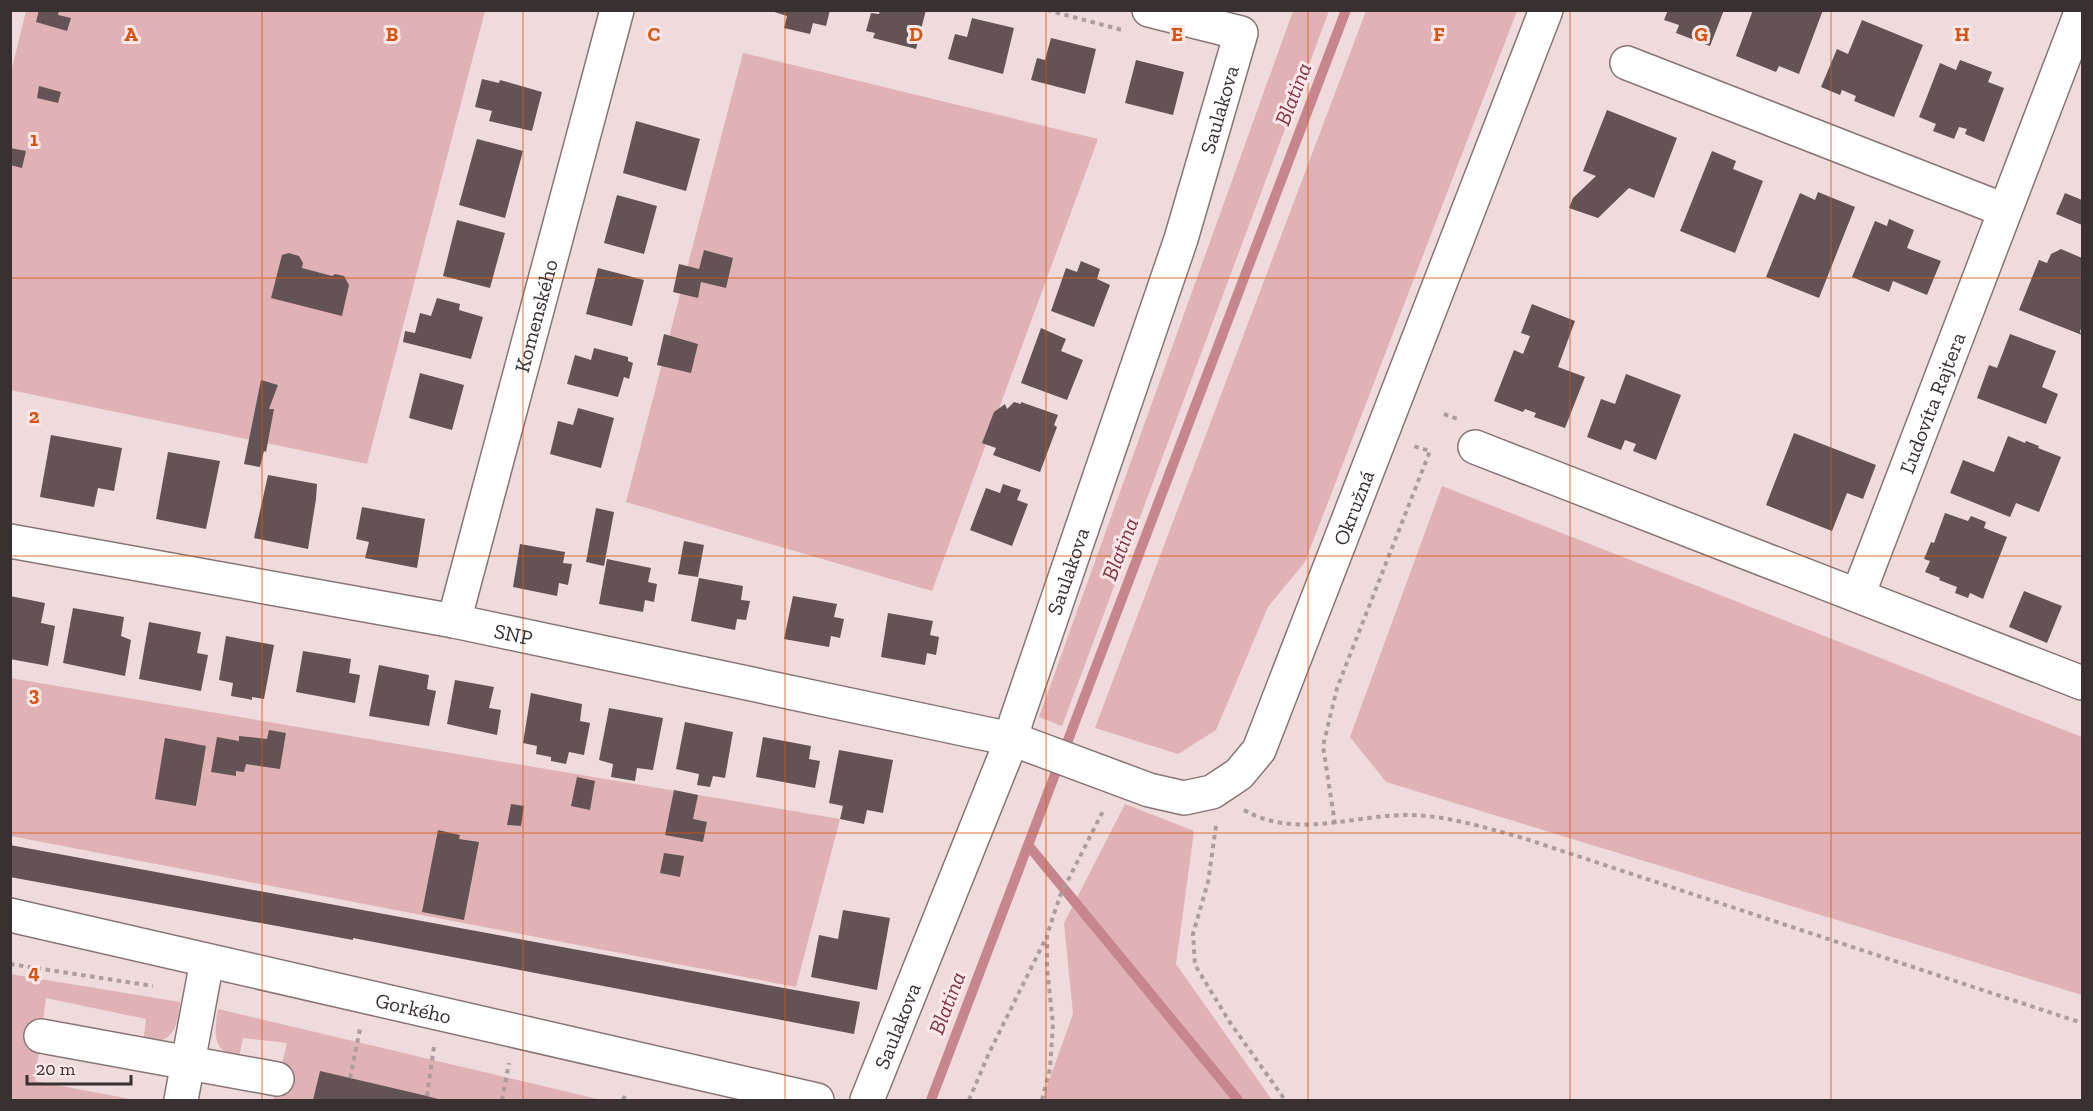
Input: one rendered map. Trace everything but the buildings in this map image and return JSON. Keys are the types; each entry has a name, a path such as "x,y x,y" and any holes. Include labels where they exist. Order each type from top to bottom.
{"street":[{"name":"Komenského","path":"454,621 617,10"},
{"name":"Saulakova","path":"867,1101 1024,744 1016,721 1181,238 1241,33 1149,10"},
{"name":"Okružná","path":"1024,744 1149,790 1184,798 1212,792 1239,774 1259,750 1546,10"},
{"name":"Ľudovíta Rajtera","path":"1858,595 2082,10"},
{"path":"1627,63 2004,210"},
{"path":"1474,447 2082,683"},
{"name":"SNP","path":"10,541 454,621 1024,744"},
{"name":"Gorkého","path":"10,915 817,1101"},
{"path":"181,1101 207,960"},
{"path":"41,1036 277,1079"}],"path":[{"path":"1335,824 1323,746 1337,688 1430,450"},
{"path":"969,1101 989,1053 1047,935 1106,774"},
{"path":"1212,792 1255,816 1281,824 1335,824 1410,815 1467,822 1523,838 2082,1023"},
{"path":"1212,792 1218,815 1208,882 1192,934 1196,965 1229,1021 1286,1101"},
{"path":"1042,1101 1050,1069 1053,1024 1047,968 1047,935"},
{"path":"350,1078 366,997"},
{"path":"427,1096 439,1014"},
{"path":"623,1101 628,1091"}],"shaded area":[{"path":"26,11 485,11 367,464 10,390 11,72"},
{"path":"1293,11 1329,11 1062,726 1039,717"},
{"path":"1366,11 1517,11 1305,562 1268,607 1216,730 1178,754 1095,728"},
{"path":"743,53 1098,139 932,591 626,502"},
{"path":"1442,486 2082,737 2082,995 1386,782 1350,737"},
{"path":"10,678 840,819 796,987 11,836"},
{"path":"1125,804 1194,831 1176,964 1272,1100 1042,1100 1073,1014 1064,923"},
{"path":"10,974 180,1002 178,1019 172,1032 161,1041 143,1044 146,1019 46,998 35,1081 136,1100 11,1100"},
{"path":"218,1009 602,1100 273,1100 287,1043 243,1038 239,1057 230,1054 223,1050 216,1039"}],"waterway":[{"name":"Blatina","path":"931,1100 1346,10"},
{"path":"1028,845 1238,1100"}]}
